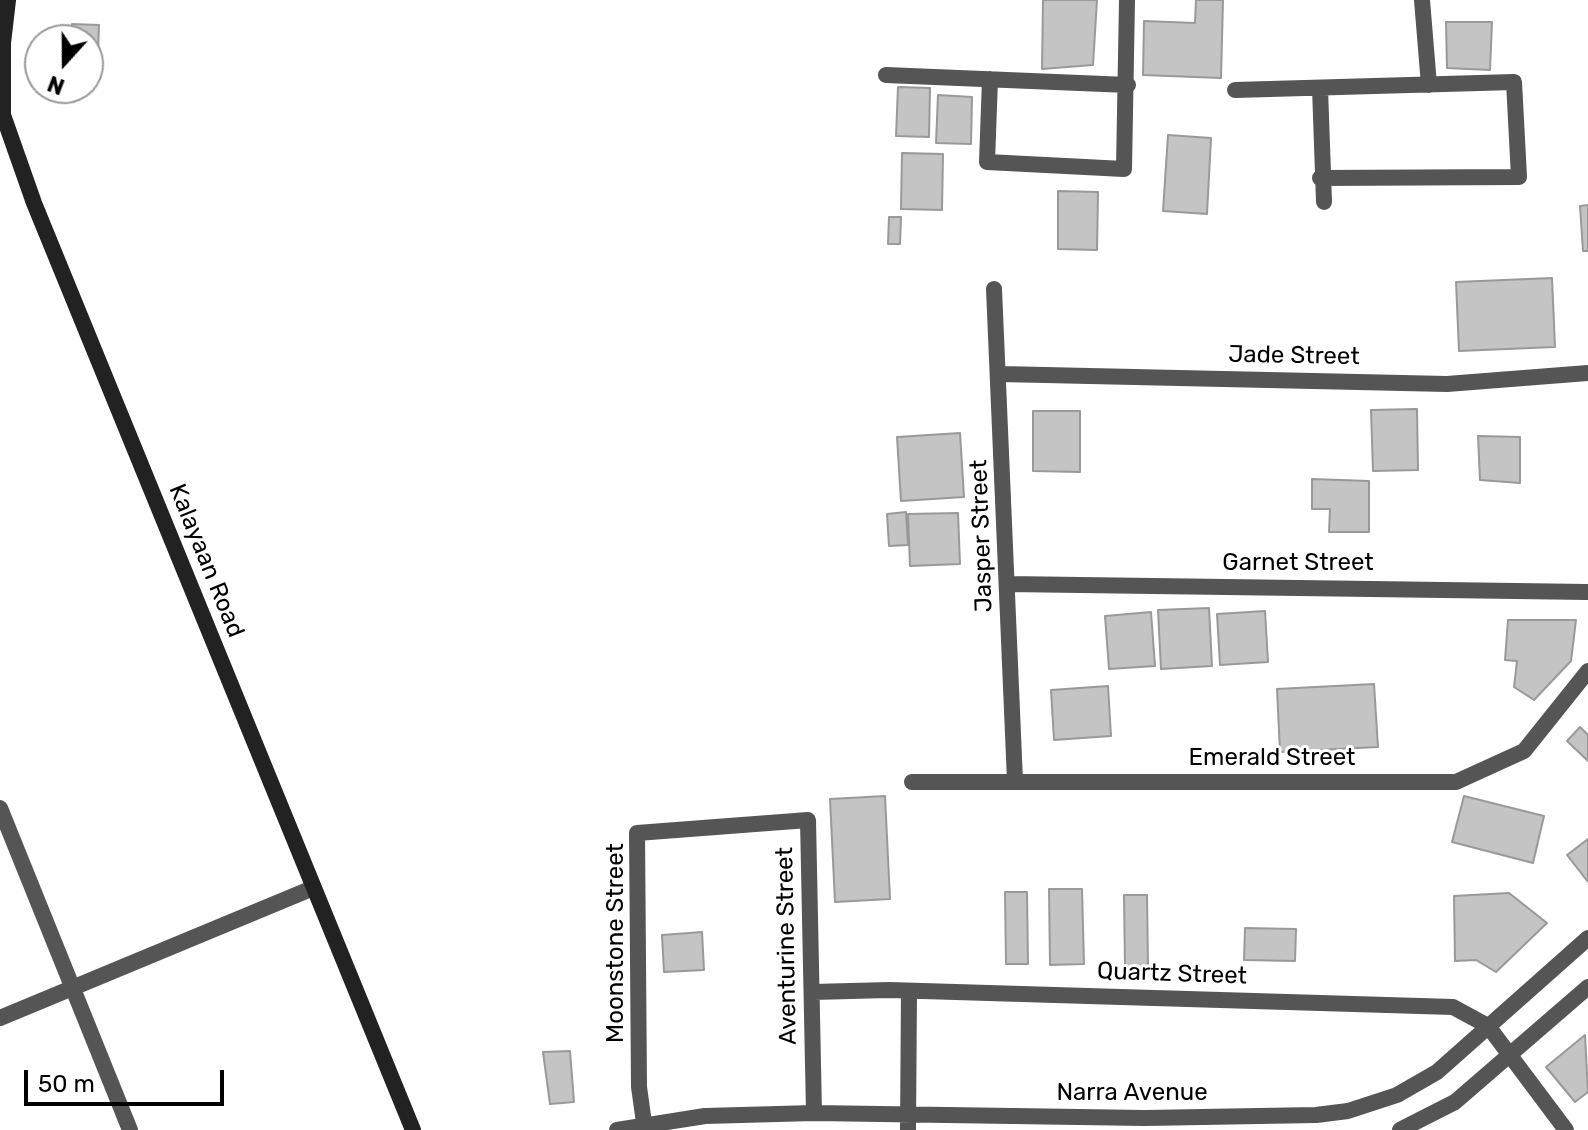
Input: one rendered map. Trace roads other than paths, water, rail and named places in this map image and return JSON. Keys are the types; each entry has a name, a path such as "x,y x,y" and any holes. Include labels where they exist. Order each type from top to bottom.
{"main road":[{"name":"Kalayaan Road","path":"8,0 3,43 3,115 34,203 413,1130"}],"street":[{"path":"990,79 987,162 1124,169 1128,85 1127,0"},
{"path":"1422,0 1429,85"},
{"path":"886,75 1128,85"},
{"path":"1235,90 1514,82 1519,177 1320,178"},
{"path":"1320,88 1320,178 1324,202"},
{"name":"Jasper Street","path":"994,289 1015,781"},
{"name":"Jade Street","path":"1000,374 1447,384 1588,373"},
{"name":"Garnet Street","path":"1008,584 1588,592"},
{"name":"Emerald Street","path":"912,782 1456,782 1524,751 1588,671"},
{"path":"0,808 130,1130"},
{"name":"Aventurine Street","path":"717,826 808,820 814,1113"},
{"name":"Moonstone Street","path":"644,1127 639,1087 637,833 717,826"},
{"path":"0,1018 313,888"},
{"name":"Narra Avenue","path":"617,1130 705,1116 814,1113 908,1122 1088,1124 1348,1111 1397,1095 1437,1072 1588,938"},
{"path":"1400,1130 1455,1102 1588,987"},
{"path":"908,1122 909,991"},
{"name":"Quartz Street","path":"813,992 909,991 1453,1007 1488,1026 1513,1054 1566,1130"}]}
